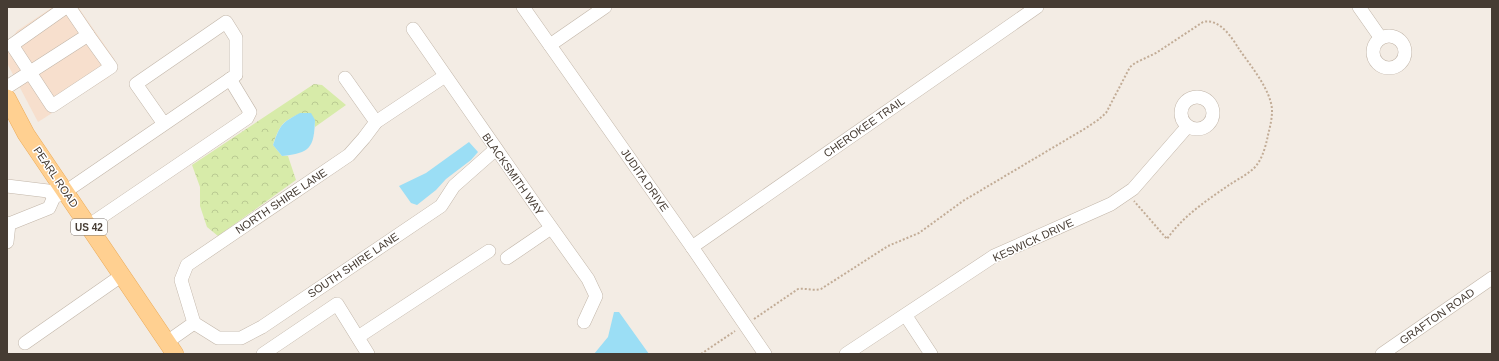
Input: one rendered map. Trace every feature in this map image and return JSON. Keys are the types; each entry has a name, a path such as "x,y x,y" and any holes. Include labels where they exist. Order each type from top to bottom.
{"main road":[{"name":"PEARL ROAD","path":"7,98 60,195 88,226 172,350"}],"street":[{"path":"66,7 12,45 52,106 111,67 69,7"},
{"name":"JUDITA DRIVE","path":"523,7 692,247 765,354"},
{"path":"550,45 605,7"},
{"name":"CHEROKEE TRAIL","path":"692,247 1037,7"},
{"path":"1359,7 1380,37"},
{"path":"7,242 8,223 49,208 60,195 236,75 236,38 226,22 136,84 164,124"},
{"name":"BLACKSMITH WAY","path":"413,29 496,150 588,279 596,296 584,322"},
{"path":"7,87 88,35"},
{"name":"NORTH SHIRE LANE","path":"194,323 181,280 187,265 349,155 376,122 445,76"},
{"path":"345,78 376,122"},
{"path":"88,226 247,118 250,112 230,79"},
{"name":"KESWICK DRIVE","path":"846,354 906,316 994,256 1111,204 1133,189 1187,126"},
{"name":"SOUTH SHIRE LANE","path":"194,323 218,338 240,338 262,327 441,206 454,186 496,150"},
{"path":"7,186 48,191 60,195"},
{"path":"507,258 551,228"},
{"path":"358,337 489,252"},
{"path":"25,343 121,276"},
{"name":"GRAFTON ROAD","path":"1382,354 1492,278"},
{"path":"267,353 337,304 368,354"},
{"path":"906,316 931,354"},
{"path":"172,350 194,323"}],"path":[{"path":"701,354 792,292 803,288 815,290 821,289 888,246 919,233 963,201 1086,128 1106,113 1130,67 1135,63 1156,53 1203,22 1207,21 1216,24 1232,38 1270,99 1272,110 1270,125 1259,161 1251,170 1198,207 1177,226 1167,239 1127,193"}],"shaded area":[{"path":"53,7 78,7 115,60 109,77 38,122 8,65 7,45 17,31"}],"green space":[{"path":"314,84 322,85 346,105 315,127 315,120 299,114 284,123 279,129 273,145 282,156 288,156 296,180 218,236 207,227 200,206 200,187 192,165"}],"water":[{"path":"300,113 311,113 315,120 312,143 304,151 282,156 273,145 278,133 285,122"},
{"path":"469,142 478,152 471,160 446,179 436,190 417,205 411,203 399,186 426,173"},
{"path":"614,312 619,312 649,354 594,354 608,337"}]}
